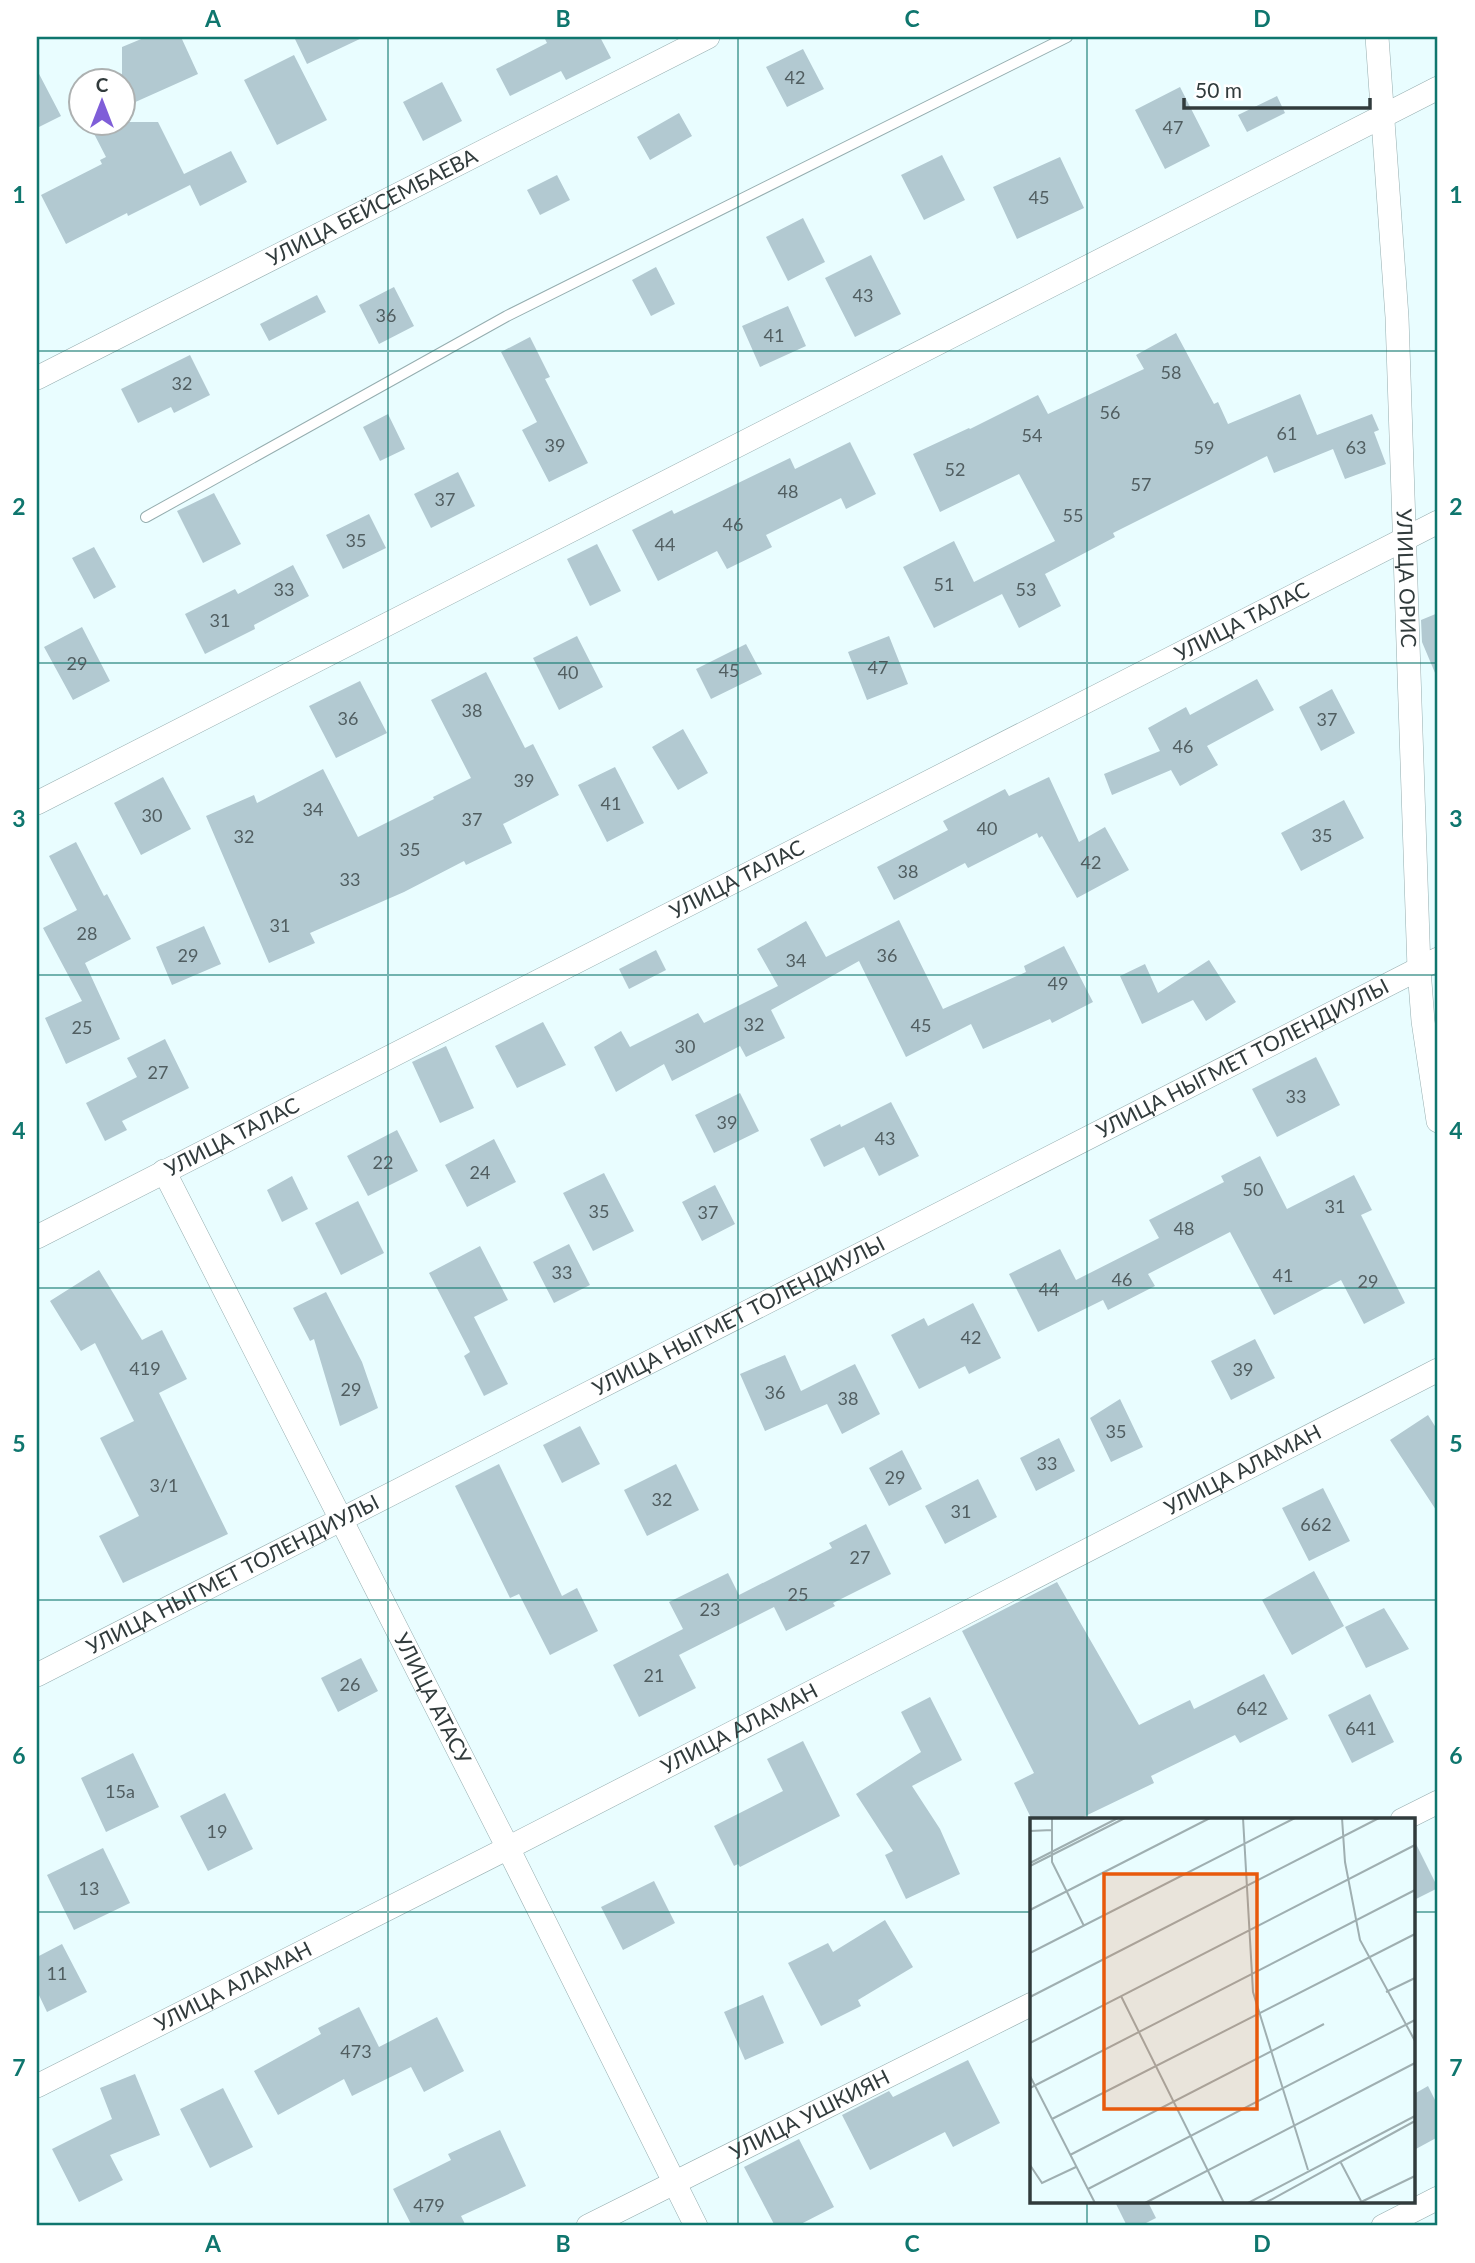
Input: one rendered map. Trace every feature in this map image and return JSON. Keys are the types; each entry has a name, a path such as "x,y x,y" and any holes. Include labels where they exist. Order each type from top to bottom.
{"street":[{"name":"УЛИЦА БЕЙСЕМБАЕВА","path":"37,378 708,37"},
{"name":"УЛИЦА ОРИС","path":"1377,37 1397,317 1405,539 1429,964 1423,1021 1438,1121"},
{"path":"37,803 1438,88"},
{"name":"УЛИЦА ТАЛАС","path":"37,1237 1438,522"},
{"name":"УЛИЦА НЫГМЕТ ТОЛЕНДИУЛЫ","path":"37,1675 1429,964"},
{"name":"УЛИЦА АТАСУ","path":"164,1171 508,1848 696,2226"},
{"name":"УЛИЦА АЛАМАН","path":"37,2086 508,1848 1438,1370"},
{"path":"1406,1818 1438,1802"},
{"name":"УЛИЦА УШКИЯН","path":"588,2226 1030,2005"},
{"path":"1383,2226 1438,2198"}],"lane":[{"path":"146,517 507,316 1067,37"}],"building":[{"path":"146,37 181,37 198,74 136,102 136,66 122,66 122,47"},
{"path":"294,37 364,37 307,64"},
{"path":"544,37 600,37 611,58 566,80 561,71 510,96 496,69 547,43"},
{"path":"803,49 824,89 787,107 766,67"},
{"path":"294,55 327,120 277,145 244,80"},
{"path":"37,70 61,116 37,128"},
{"path":"442,82 462,121 423,141 403,102"},
{"path":"1180,87 1210,146 1165,169 1135,110"},
{"path":"1277,96 1285,113 1247,132 1238,115"},
{"path":"679,113 692,136 650,160 637,137"},
{"path":"136,122 158,122 184,174 231,151 247,182 200,206 190,185 66,244 41,195 102,164 100,160 106,157 95,136 136,136"},
{"path":"942,155 965,200 924,220 901,175"},
{"path":"1060,157 1084,208 1017,239 993,187"},
{"path":"557,175 570,200 540,215 527,190"},
{"path":"803,218 825,262 788,281 766,237"},
{"path":"871,255 901,314 855,337 825,278"},
{"path":"656,267 675,304 651,316 632,280"},
{"path":"394,287 414,326 379,344 359,305"},
{"path":"317,295 326,312 269,341 260,324"},
{"path":"788,306 806,346 760,367 742,326"},
{"path":"1176,333 1214,404 1218,402 1228,424 1300,394 1317,435 1372,414 1379,430 1374,432 1386,464 1345,479 1333,449 1274,473 1267,456 1113,533 1115,537 1045,574 1061,606 1019,628 1002,594 934,628 903,567 954,541 974,582 1055,541 1019,474 940,512 913,454 1038,395 1048,414 1144,369 1136,355"},
{"path":"530,337 550,377 545,379 588,463 549,482 522,430 537,422 501,352"},
{"path":"190,355 210,395 174,413 171,407 138,423 121,389"},
{"path":"388,414 405,449 380,461 363,427"},
{"path":"850,442 876,494 846,509 841,498 766,535 772,547 727,569 717,551 658,581 632,530 672,510 674,514 790,458 795,469"},
{"path":"458,472 475,506 431,528 414,494"},
{"path":"214,493 241,544 203,563 177,511"},
{"path":"369,514 386,548 343,569 326,535"},
{"path":"597,544 621,591 590,606 567,559"},
{"path":"94,547 116,587 94,599 72,558"},
{"path":"293,565 309,596 254,625 255,629 205,654 185,614 235,589 238,594"},
{"path":"1438,613 1438,680 1422,642 1421,620"},
{"path":"82,627 110,681 73,700 44,647"},
{"path":"577,636 603,687 559,710 533,658"},
{"path":"889,636 908,684 867,700 848,652"},
{"path":"746,644 762,674 711,699 696,669"},
{"path":"486,672 525,748 533,744 559,795 503,824 512,843 466,865 464,861 404,892 310,933 315,943 269,963 206,816 254,795 257,803 323,769 358,837 434,799 433,797 471,778 431,700"},
{"path":"1257,679 1274,710 1207,746 1218,765 1180,786 1171,770 1112,795 1104,774 1160,751 1148,728 1186,707 1190,715"},
{"path":"360,681 387,733 336,758 309,706"},
{"path":"1332,689 1355,733 1321,751 1299,707"},
{"path":"683,729 708,773 678,790 652,747"},
{"path":"615,767 644,823 607,842 578,785"},
{"path":"163,777 191,829 141,855 114,803"},
{"path":"1049,777 1079,842 1105,827 1129,870 1077,898 1042,836 1039,838 1037,833 968,868 965,863 894,900 877,867 948,830 943,821 1005,789 1009,796"},
{"path":"1344,800 1364,838 1301,871 1281,833"},
{"path":"76,842 104,896 107,894 131,939 85,963 120,1039 66,1064 45,1018 82,1001 43,928 77,910 49,856"},
{"path":"899,920 943,1009 1026,972 1024,966 1064,946 1093,1002 1052,1023 1050,1019 983,1049 971,1024 906,1057 859,961 771,1010 785,1038 746,1057 740,1046 672,1081 664,1064 616,1092 594,1047 621,1031 630,1047 698,1013 704,1023 778,986 757,949 806,921 826,957"},
{"path":"204,926 221,964 172,985 156,947"},
{"path":"656,950 666,970 629,989 619,969"},
{"path":"1209,960 1236,1002 1206,1021 1193,1000 1142,1024 1120,976 1145,964 1158,993"},
{"path":"543,1022 566,1065 517,1088 495,1046"},
{"path":"165,1039 189,1088 122,1121 127,1130 105,1141 86,1103 137,1077 127,1058"},
{"path":"446,1046 474,1108 440,1123 412,1062"},
{"path":"1316,1057 1340,1105 1277,1137 1252,1089"},
{"path":"740,1093 759,1131 714,1153 695,1115"},
{"path":"891,1102 919,1156 879,1176 864,1147 824,1167 810,1139"},
{"path":"397,1130 418,1171 368,1196 347,1156"},
{"path":"494,1139 516,1182 467,1207 445,1165"},
{"path":"1260,1156 1287,1209 1354,1175 1372,1210 1361,1215 1405,1303 1364,1324 1341,1280 1274,1315 1230,1232 1148,1274 1155,1286 1108,1310 1103,1300 1038,1332 1009,1274 1060,1249 1076,1280 1159,1238 1149,1220 1224,1182 1221,1176"},
{"path":"604,1173 634,1231 593,1251 563,1193"},
{"path":"292,1176 308,1209 282,1222 267,1190"},
{"path":"715,1185 735,1224 702,1241 682,1202"},
{"path":"358,1201 384,1253 341,1275 315,1223"},
{"path":"569,1244 590,1285 554,1303 533,1262"},
{"path":"480,1246 508,1300 474,1317 508,1384 484,1396 464,1356 470,1352 429,1273"},
{"path":"99,1270 142,1340 162,1330 187,1379 159,1393 228,1534 123,1583 99,1536 139,1516 100,1438 134,1421 95,1343 81,1351 50,1301"},
{"path":"326,1292 362,1362 378,1408 340,1426 314,1339 310,1341 293,1308"},
{"path":"973,1303 1001,1358 969,1374 965,1366 919,1389 891,1335 924,1318 928,1326"},
{"path":"1255,1339 1275,1378 1231,1400 1211,1361"},
{"path":"785,1355 801,1391 855,1364 880,1414 842,1434 827,1404 765,1431 740,1374"},
{"path":"1120,1399 1143,1447 1111,1462 1090,1418"},
{"path":"1428,1415 1438,1431 1438,1513 1390,1440"},
{"path":"580,1426 600,1464 562,1483 543,1445"},
{"path":"1059,1438 1075,1471 1036,1491 1020,1458"},
{"path":"902,1450 922,1489 889,1506 869,1468"},
{"path":"499,1464 562,1596 577,1588 598,1631 550,1655 519,1594 510,1598 455,1486"},
{"path":"676,1464 699,1510 647,1536 624,1490"},
{"path":"978,1479 997,1517 945,1544 925,1506"},
{"path":"1323,1488 1350,1541 1309,1561 1282,1508"},
{"path":"866,1524 891,1574 833,1603 835,1606 786,1631 774,1607 679,1655 696,1688 639,1717 613,1665 683,1629 669,1602 728,1573 739,1595 832,1548 829,1543"},
{"path":"1314,1571 1344,1626 1292,1655 1262,1600"},
{"path":"1057,1582 1139,1725 1190,1700 1194,1709 1264,1674 1288,1719 1240,1743 1235,1735 1151,1776 1154,1783 1081,1818 1031,1818 1014,1783 1034,1773 962,1631"},
{"path":"1384,1608 1409,1649 1366,1668 1345,1627"},
{"path":"361,1658 378,1691 338,1712 321,1678"},
{"path":"1370,1694 1394,1742 1352,1763 1328,1715"},
{"path":"930,1697 962,1760 912,1786 940,1829 960,1874 906,1899 885,1855 893,1851 856,1794 921,1752 901,1712"},
{"path":"803,1741 840,1816 740,1867 738,1864 734,1866 714,1826 783,1791 767,1759"},
{"path":"133,1753 159,1807 106,1832 81,1778"},
{"path":"225,1793 253,1849 208,1871 180,1816"},
{"path":"1416,1844 1438,1888 1416,1899"},
{"path":"103,1848 130,1903 74,1930 47,1875"},
{"path":"654,1881 675,1923 623,1950 601,1907"},
{"path":"885,1920 913,1967 858,2000 861,2006 821,2026 788,1963 828,1943 833,1952"},
{"path":"62,1944 87,1992 47,2012 37,1991 37,1957"},
{"path":"763,1995 784,2043 745,2060 724,2012"},
{"path":"359,2007 379,2047 437,2017 464,2071 424,2092 411,2067 352,2096 344,2079 278,2115 254,2071 321,2034 318,2028"},
{"path":"968,2060 1000,2123 953,2147 945,2132 870,2170 842,2115 889,2091 893,2097"},
{"path":"135,2074 160,2135 110,2155 123,2180 79,2202 52,2149 112,2119 100,2088"},
{"path":"1428,2086 1438,2106 1438,2137 1416,2149 1416,2093"},
{"path":"223,2088 253,2147 210,2168 180,2109"},
{"path":"500,2130 526,2186 461,2216 466,2226 412,2226 393,2189 451,2160 448,2154"},
{"path":"799,2139 834,2207 797,2226 775,2226 744,2167"},
{"path":"1116,2204 1149,2204 1156,2218 1140,2226 1127,2226"}]}
